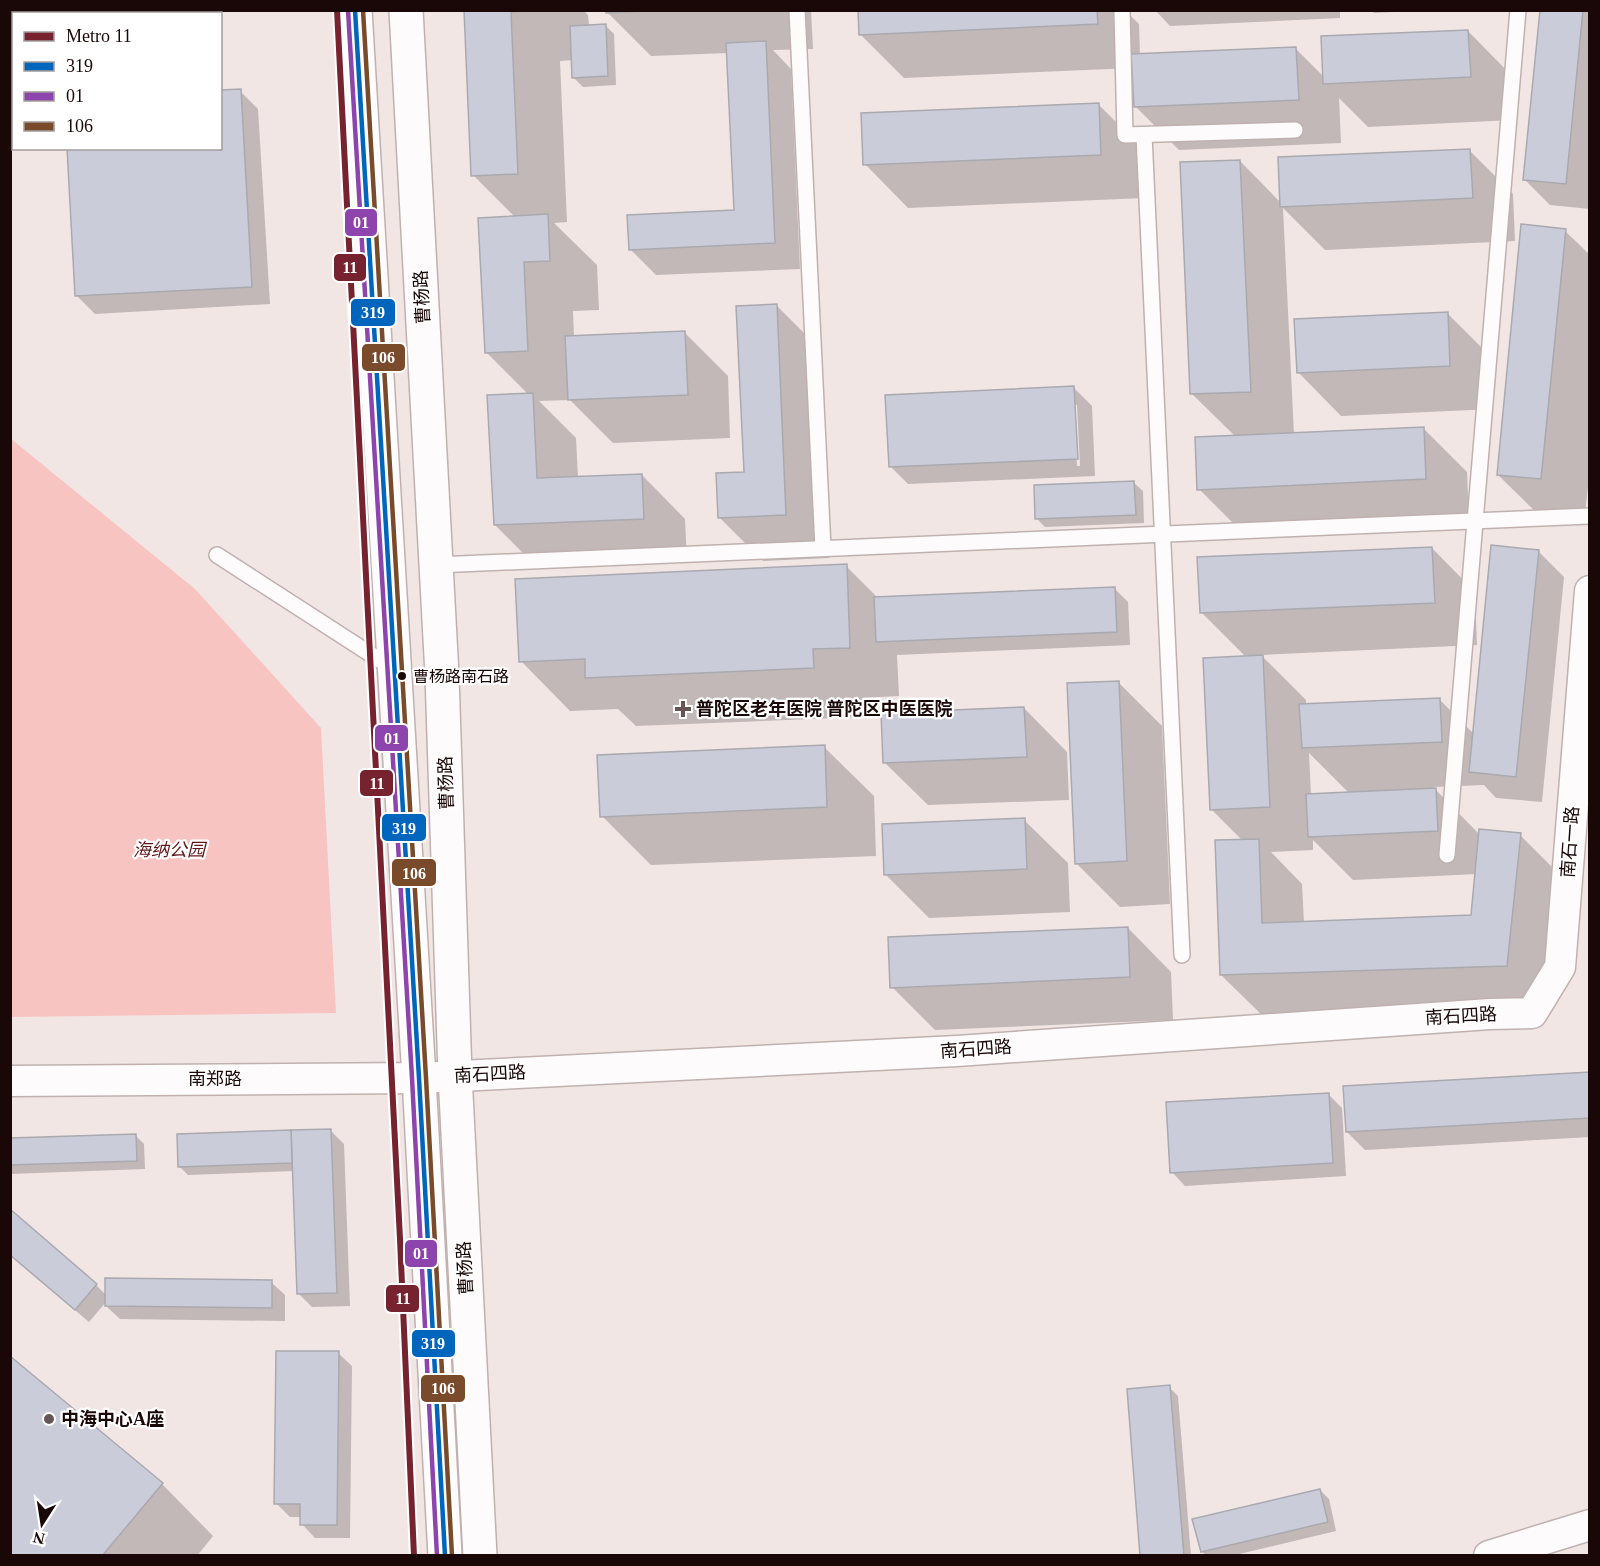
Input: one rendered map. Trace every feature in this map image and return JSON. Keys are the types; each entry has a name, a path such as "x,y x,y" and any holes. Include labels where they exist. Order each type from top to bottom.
{"main road":[{"name":"曹杨路","path":"355,10 419,1078 445,1556"},
{"name":"曹杨路","path":"406,10 442,675 455,1075 480,1556"}],"street":[{"name":"南石一路","path":"1532,1013 1560,967 1590,591"},
{"name":"南石四路","path":"419,1078 957,1051 1479,1014 1532,1013"},
{"name":"南郑路","path":"10,1081 419,1078"},
{"path":"1489,1556 1590,1525"}],"lane":[{"path":"797,10 823,548"},
{"path":"1122,10 1125,135 1295,130"},
{"path":"1447,855 1518,10"},
{"path":"1144,135 1182,955"},
{"path":"436,565 1590,516"},
{"path":"217,555 395,670"}],"green space":[{"name":"海纳公园","path":"10,438 195,589 321,728 336,1013 11,1017"}],"building":[{"path":"464,10 538,10 511,12 518,174 471,176"},
{"path":"606,10 666,10 606,13"},
{"path":"858,10 1097,10 1098,24 859,35"},
{"path":"1540,10 1583,10 1566,184 1523,180"},
{"path":"606,24 608,76 572,78 570,26"},
{"path":"1468,30 1471,77 1323,84 1321,36"},
{"path":"766,41 775,243 629,250 627,215 734,210 726,43"},
{"path":"1296,47 1299,100 1134,107 1131,54"},
{"path":"241,89 252,287 75,296 67,150 222,150 222,90"},
{"path":"1099,103 1101,155 863,165 861,113"},
{"path":"1470,149 1473,198 1280,207 1278,157"},
{"path":"1240,160 1251,392 1190,394 1180,162"},
{"path":"548,214 550,261 524,262 528,351 485,353 478,218"},
{"path":"1521,224 1566,229 1541,479 1497,475"},
{"path":"777,304 786,515 718,518 716,473 744,472 736,306"},
{"path":"1448,312 1450,366 1297,373 1294,319"},
{"path":"685,331 688,395 568,400 565,336"},
{"path":"1074,386 1078,459 889,467 885,395"},
{"path":"533,393 537,478 642,474 644,519 494,525 487,395"},
{"path":"1424,427 1426,479 1197,490 1195,437"},
{"path":"1134,481 1136,515 1035,519 1034,485"},
{"path":"1491,545 1539,550 1516,777 1469,772"},
{"path":"1432,547 1435,603 1200,613 1197,557"},
{"path":"847,564 850,648 813,649 814,668 585,678 585,659 519,662 515,579"},
{"path":"1115,587 1117,632 876,642 874,597"},
{"path":"1263,655 1270,807 1210,810 1203,658"},
{"path":"1119,681 1127,861 1075,864 1067,683"},
{"path":"1440,698 1442,742 1302,748 1299,704"},
{"path":"1024,707 1027,757 883,763 881,713"},
{"path":"825,745 827,807 600,817 597,755"},
{"path":"1436,788 1438,831 1308,837 1306,794"},
{"path":"1025,818 1027,869 884,875 882,824"},
{"path":"1479,829 1521,833 1507,966 1220,975 1215,840 1259,839 1262,923 1471,915"},
{"path":"1128,927 1130,977 890,988 888,937"},
{"path":"1590,1072 1590,1118 1346,1132 1343,1086"},
{"path":"1329,1093 1333,1163 1170,1173 1166,1102"},
{"path":"331,1129 337,1293 297,1294 291,1130"},
{"path":"291,1130 292,1163 178,1167 177,1134"},
{"path":"136,1134 137,1161 10,1165 10,1138"},
{"path":"10,1209 97,1284 75,1310 10,1255"},
{"path":"105,1278 272,1280 272,1308 105,1306"},
{"path":"276,1351 339,1351 337,1525 300,1525 300,1504 274,1504"},
{"name":"中海中心A座","path":"10,1356 163,1483 102,1556 10,1556"},
{"path":"1170,1385 1184,1556 1140,1556 1127,1389"},
{"path":"1320,1489 1328,1522 1201,1552 1192,1519"}],"metro line":[{"name":"11","path":"337,10 414,1556"}],"transit line":[{"name":"01","path":"348,10 412,1078 437,1556"},
{"name":"319","path":"355,10 419,1078 445,1556"},
{"name":"106","path":"363,10 452,1556"}],"place":[{"name":"曹杨路南石路","path":"402,676"},
{"name":"普陀区老年医院 普陀区中医医院","path":"683,709"},
{"name":"中海中心A座","path":"49,1419"}]}
